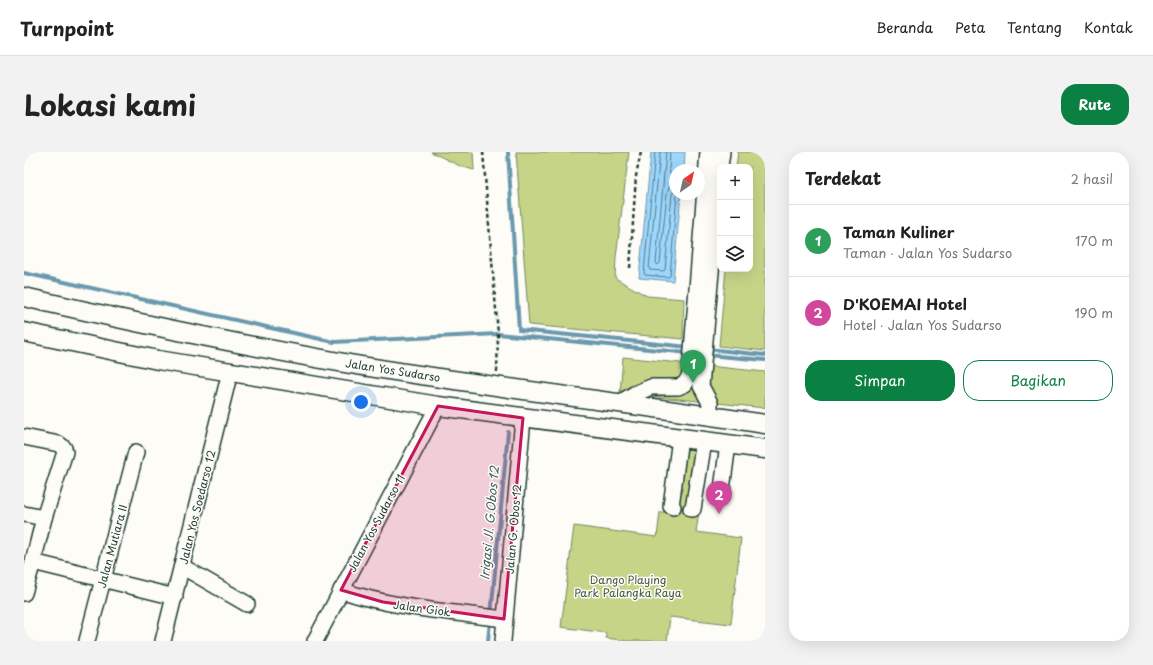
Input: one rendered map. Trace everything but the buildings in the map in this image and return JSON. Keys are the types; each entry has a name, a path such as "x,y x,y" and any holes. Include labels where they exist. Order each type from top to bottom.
{"main road":[{"name":"Jalan Yos Sudarso","path":"24,297 94,313 348,364 765,424"},
{"path":"24,332 158,360 438,406 765,449"},
{"path":"345,390 348,364"}],"street":[{"path":"618,404 634,394 651,387 678,387 685,384 690,375 708,152"},
{"path":"720,164 722,152"},
{"path":"710,416 710,403 701,386 717,200"},
{"name":"Jalan Yos Soedarso 12","path":"164,641 230,372"},
{"name":"Jalan Yos Sudarso 11","path":"316,641 341,590 438,406"},
{"name":"Jalan G. Obos 12","path":"503,641 523,418"},
{"path":"24,437 59,444 64,448 65,452 44,518 24,593"},
{"path":"673,507 671,506 680,438"},
{"path":"691,509 704,441"},
{"path":"722,489 728,444"},
{"name":"Jalan Mutiara II","path":"87,641 136,452"},
{"path":"24,514 44,518"},
{"path":"33,562 175,597"},
{"path":"182,566 247,604"},
{"name":"Jalan Giok","path":"341,590 383,602 504,619"}],"path":[{"path":"483,152 498,334 498,359"},
{"path":"630,268 636,176 641,152"}],"highlighted area":[{"path":"438,406 523,418 504,619 383,602 341,590"}],"green space":[{"path":"431,152 473,152 474,170 460,166"},
{"path":"516,152 629,152 616,257 615,278 647,296 684,299 683,339 529,325"},
{"path":"738,152 765,152 765,351 719,346 726,272 753,272 753,164 736,164"},
{"path":"623,357 765,372 765,408 620,393"},
{"name":"Dango Playing Park Palangka Raya","path":"672,447 708,452 696,532 741,538 731,624 670,617 667,641 628,641 606,638 606,633 561,627 574,526 657,537 660,512 664,512"}],"water":[{"path":"651,152 685,152 684,164 669,164 669,200 680,200 673,281 639,278"}],"waterway":[{"path":"508,152 519,330 689,347"},
{"path":"24,273 334,342 498,334 689,353"},
{"path":"708,349 765,355"},
{"path":"706,355 765,360"},
{"name":"Irigasi Jl. G.Obos 12","path":"491,615 508,432"},
{"name":"Irigasi Jl. G.Obos 12","path":"488,641 490,621"}],"place":[{"name":"Taman Kuliner","path":"693,383"},
{"name":"D'KOEMAI Hotel","path":"719,514"}]}
